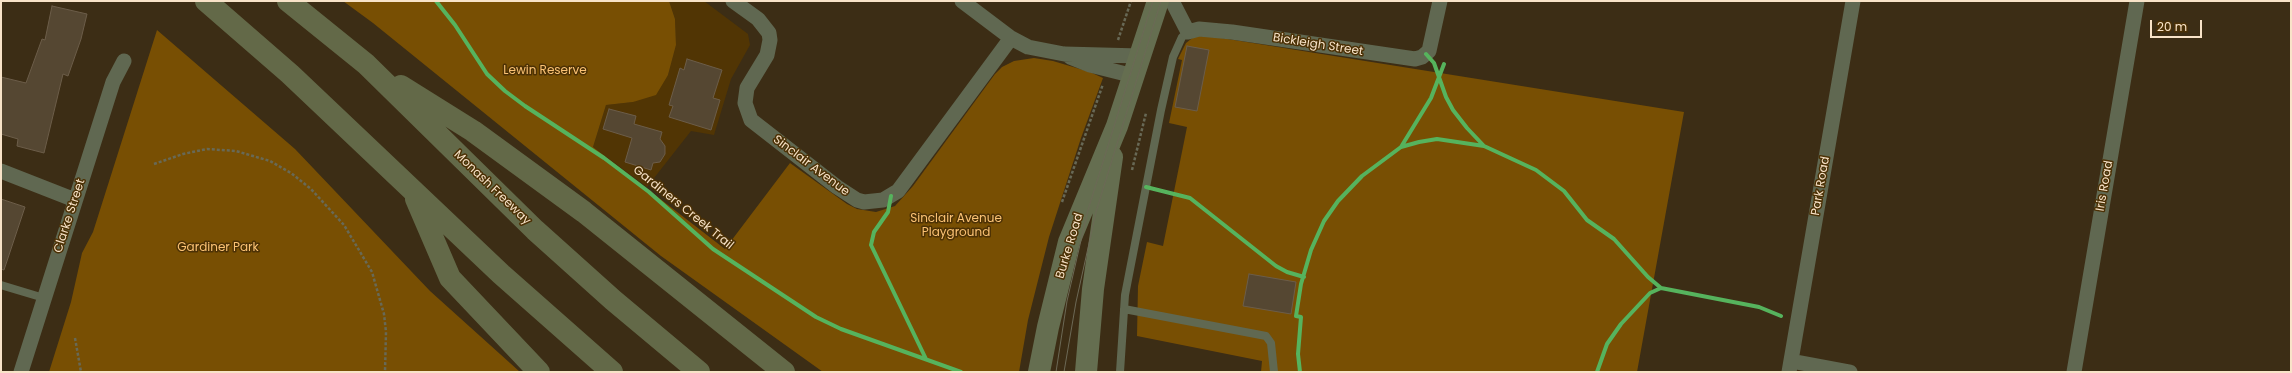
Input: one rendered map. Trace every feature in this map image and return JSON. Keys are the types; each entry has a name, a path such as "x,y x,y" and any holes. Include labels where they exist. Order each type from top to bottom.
{"highway":[{"path":"206,1 290,74 501,274 612,372"},
{"name":"Monash Freeway","path":"288,1 366,64 535,230 624,310 700,372"},
{"path":"366,64 473,131 584,212 784,372"},
{"path":"412,190 450,278 539,372"}],"main road":[{"name":"Burke Road","path":"1040,372 1048,327 1069,242 1117,126 1158,1"},
{"name":"Burke Road","path":"1086,372 1092,289 1117,126"}],"street":[{"name":"Sinclair Avenue","path":"733,1 758,19 769,33 770,40 767,55 747,88 745,103 752,120 838,187 857,200 864,202 883,200 898,191 1011,38"},
{"path":"962,1 1011,38 1028,47 1137,66"},
{"path":"1172,1 1188,32"},
{"name":"Bickleigh Street","path":"1188,32 1199,29 1232,32 1415,59 1422,57 1429,51 1440,1"},
{"name":"Park Road","path":"1790,367 1853,1"},
{"name":"Iris Road","path":"2074,372 2137,1"},
{"path":"1064,54 1090,65 1137,66"},
{"name":"Clarke Street","path":"21,372 113,82 124,61"},
{"path":"1,171 75,200"},
{"path":"1790,367 1850,372"}],"lane":[{"path":"1120,372 1124,309 1168,77 1177,45 1188,32"},
{"path":"1,285 44,298"},
{"path":"1124,309 1266,336 1271,343 1274,372"}],"path":[{"path":"154,164 183,154 207,149 236,151 270,161 291,173 311,189 344,225 372,272 382,307 386,332 385,372"},
{"path":"75,338 81,372"}],"shaded area":[{"path":"669,1 704,1 748,34 750,45 731,79 714,135 691,131 647,187 593,147 606,105 633,102 668,75 676,45 675,19"}],"green space":[{"path":"343,1 669,1 675,19 676,45 668,75 656,95 633,102 606,105 593,147 725,249 790,163 847,204 857,209 876,212 895,206 913,186 995,74 1002,67 1014,61 1034,58 1053,61 1090,72 1103,78 1081,138 1049,237 1028,320 1019,372 823,372 661,256 373,23"},
{"name":"Gardiner Park","path":"157,30 295,149 430,291 520,372 49,372 71,302 82,253 93,232"},
{"path":"1195,36 1209,36 1684,112 1637,372 1261,372 1262,361 1137,336 1138,286 1147,242 1163,246 1187,127 1169,123 1182,60 1178,59 1186,43"}],"building":[{"path":"52,6 87,14 81,39 68,76 63,74 44,153 17,146 18,139 1,134 1,77 26,83 42,39 45,40"},
{"path":"1187,46 1209,50 1197,111 1175,107"},
{"path":"687,59 722,70 713,98 720,100 711,130 669,117 673,106 669,105 680,68 684,70"},
{"path":"609,109 636,116 634,124 662,132 660,139 665,146 665,154 660,162 653,163 651,170 625,162 632,138 603,129"},
{"path":"1,199 25,207 4,270 1,269"},
{"path":"1249,274 1296,282 1291,314 1243,306"}],"tram line":[{"path":"1056,372 1067,301 1088,210 1153,1"},
{"path":"1064,372 1076,302 1096,212 1161,1"}],"cycle path":[{"name":"Gardiners Creek Trail","path":"436,1 455,25 487,74 505,91 525,106 604,158 649,192 713,249 816,317 841,329 961,372"},
{"path":"1426,54 1434,63 1446,97 1453,110 1484,146"},
{"path":"1401,147 1431,98 1444,64"},
{"path":"1300,372 1298,354 1301,317 1296,316 1301,284 1311,250 1324,221 1338,201 1362,176 1401,147 1419,142 1437,139 1484,146 1536,170 1564,191 1587,220 1614,239 1648,277 1661,288"},
{"path":"1146,187 1190,198 1276,266 1287,272 1304,277"},
{"path":"891,196 888,212 874,232 871,245 926,359"},
{"path":"1597,372 1607,344 1621,324 1650,293 1661,288 1759,307 1781,316"}],"park label":[{"name":"Lewin Reserve","path":"545,71"},
{"name":"Sinclair Avenue Playground","path":"956,226"}]}
